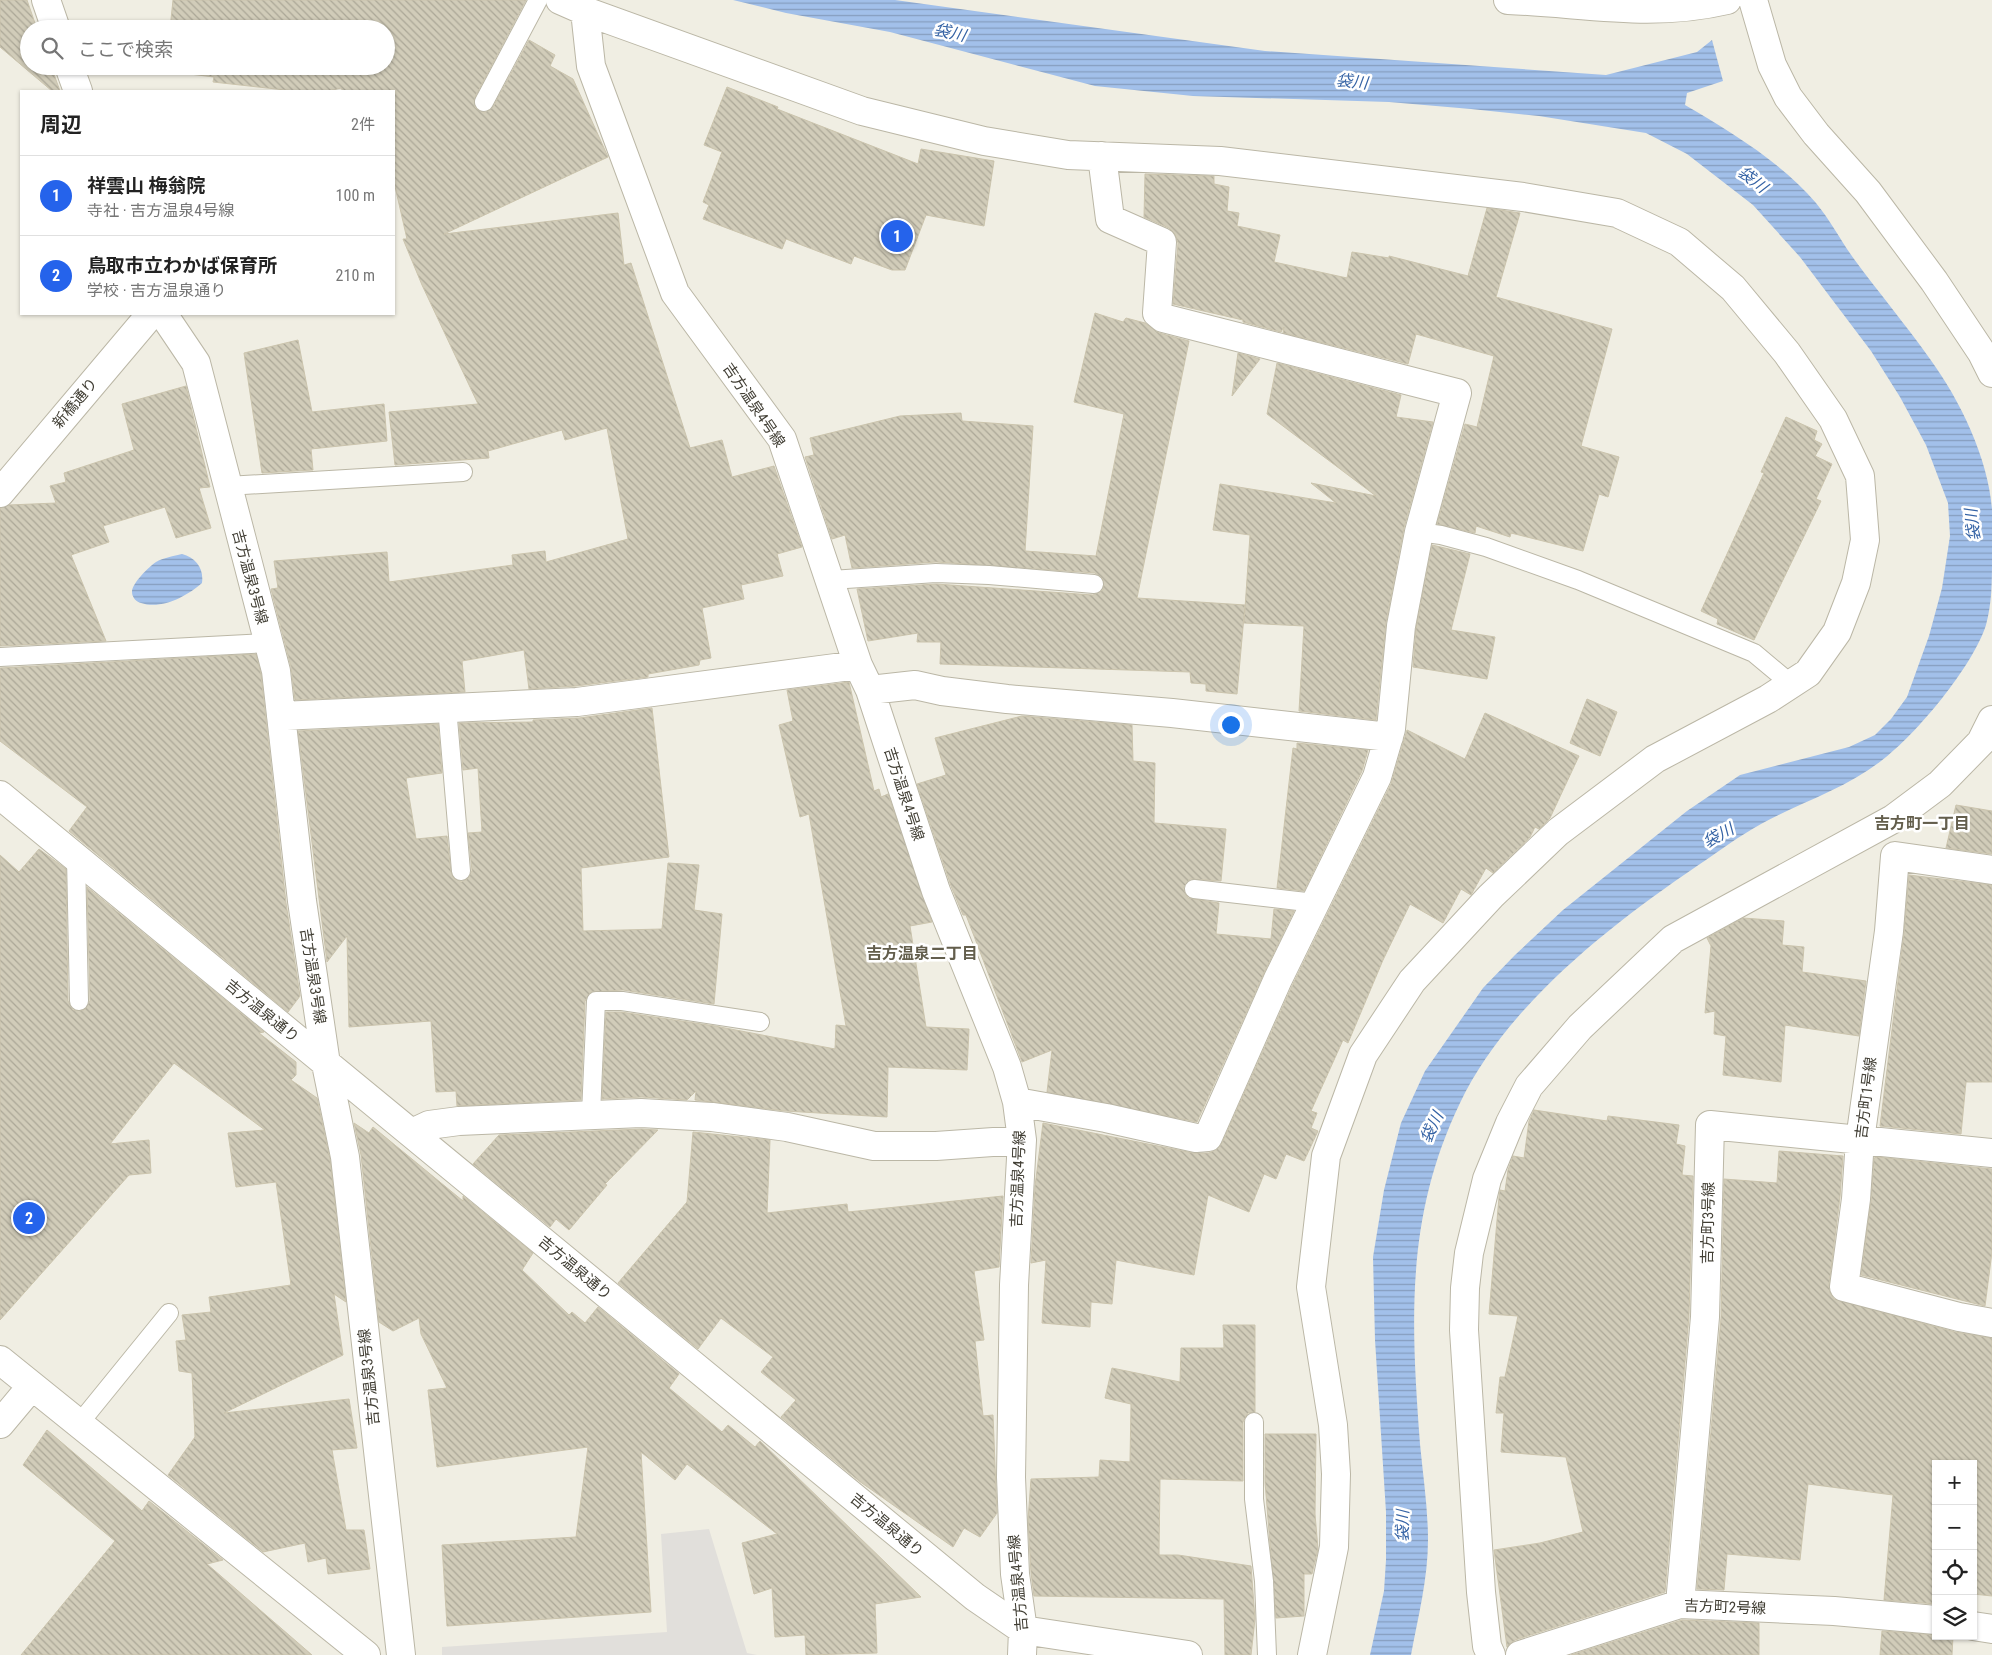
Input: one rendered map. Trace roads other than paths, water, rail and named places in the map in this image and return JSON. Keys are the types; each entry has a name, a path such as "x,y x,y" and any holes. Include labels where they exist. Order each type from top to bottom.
{"street":[{"path":"46,0 53,20"},
{"path":"560,0 585,11 862,111 984,140 1068,155 1220,161 1523,197 1617,213 1679,242 1733,288 1787,353 1833,419 1860,476 1865,540 1856,583 1837,632 1808,673 1655,759 1558,832 1491,896 1412,982 1363,1055 1326,1156 1311,1287 1333,1425 1336,1474 1334,1547 1312,1655"},
{"path":"1508,0 1627,10 1672,10 1728,0"},
{"path":"1753,0 1772,65 1788,97 1816,134 1868,192 1934,281 1982,353 1992,373"},
{"name":"吉方温泉4号線","path":"585,11 591,66 675,293 782,439 831,580 858,665 870,690 936,891 1008,1067 1017,1102 1022,1140 1014,1285 1011,1477 1015,1574 1023,1642"},
{"path":"72,75 78,90"},
{"path":"1017,1102 1106,1118 1196,1138 1208,1137 1274,988 1377,778 1389,737 1401,626 1419,532 1456,393 1163,318 1157,314 1162,242 1110,219 1102,156"},
{"name":"新橋通り","path":"0,492 150,315"},
{"name":"吉方温泉3号線","path":"164,315 196,363 276,672 302,901 326,1064 345,1157 401,1655"},
{"path":"281,716 577,702 858,665"},
{"path":"870,690 915,685 942,691 1007,699 1172,713 1389,737"},
{"path":"1491,1655 1487,1646 1481,1592 1464,1330 1465,1288 1469,1253 1487,1179 1510,1123 1530,1086 1580,1027 1673,939 1894,819 1940,784 1981,742 1992,720"},
{"name":"吉方温泉通り","path":"0,795 975,1598 1023,1642 1188,1655"},
{"name":"吉方町1号線","path":"1894,819 1895,856 1889,931 1860,1140 1856,1199 1844,1288 1940,1313 1992,1323"},
{"path":"1895,856 1992,870"},
{"path":"412,1134 429,1125 460,1121 641,1112 712,1117 787,1127 874,1146 936,1146 1022,1140"},
{"name":"吉方町3号線","path":"1680,1604 1705,1317 1710,1125 1992,1154"},
{"path":"0,1360 78,1425 366,1655"},
{"path":"0,1424 31,1387"},
{"name":"吉方町2号線","path":"1520,1655 1680,1604 1834,1611 1932,1620"},
{"path":"1977,1627 1992,1629"}],"lane":[{"path":"484,102 538,0"},
{"path":"227,486 463,472"},
{"path":"1419,532 1441,535 1486,547 1578,580 1754,652 1791,684"},
{"path":"831,580 936,573 1094,584"},
{"path":"0,657 268,643"},
{"path":"447,707 461,871"},
{"path":"76,857 80,1001"},
{"path":"1194,889 1315,903"},
{"path":"591,1114 596,1001 622,1001 760,1022"},
{"path":"78,1425 169,1313"},
{"path":"1254,1422 1254,1499 1264,1581 1267,1655"}],"water":[{"name":"袋川","path":"733,0 895,0 1265,51 1606,75 1697,52 1712,40 1723,81 1687,93 1685,105 1755,149 1787,174 1816,203 1854,259 1941,375 1971,430 1985,470 1992,509 1991,600 1986,625 1979,642 1942,699 1910,735 1867,771 1853,780 1776,816 1745,834 1664,889 1596,941 1532,1001 1504,1033 1480,1067 1460,1103 1442,1145 1429,1187 1416,1270 1415,1355 1428,1555 1411,1655 1370,1655 1384,1591 1386,1560 1386,1512 1375,1340 1373,1257 1384,1190 1401,1123 1425,1071 1483,988 1563,910 1687,811 1740,775 1849,747 1875,735 1891,719 1907,697 1929,636 1942,588 1950,536 1948,503 1926,445 1900,397 1871,351 1800,257 1753,205 1687,154 1646,133 1539,116 1389,102 1193,96 1095,86 890,32 786,13"},
{"path":"182,554 198,564 202,573 202,583 182,597 166,603 149,605 135,599 132,594 133,588 145,571 159,561"}],"place":[{"name":"祥雲山 梅翁院","path":"897,236"},
{"name":"鳥取市立わかば保育所","path":"29,1218"}],"district":[{"name":"吉方町一丁目","path":"1922,823"},
{"name":"吉方温泉二丁目","path":"922,953"}]}
